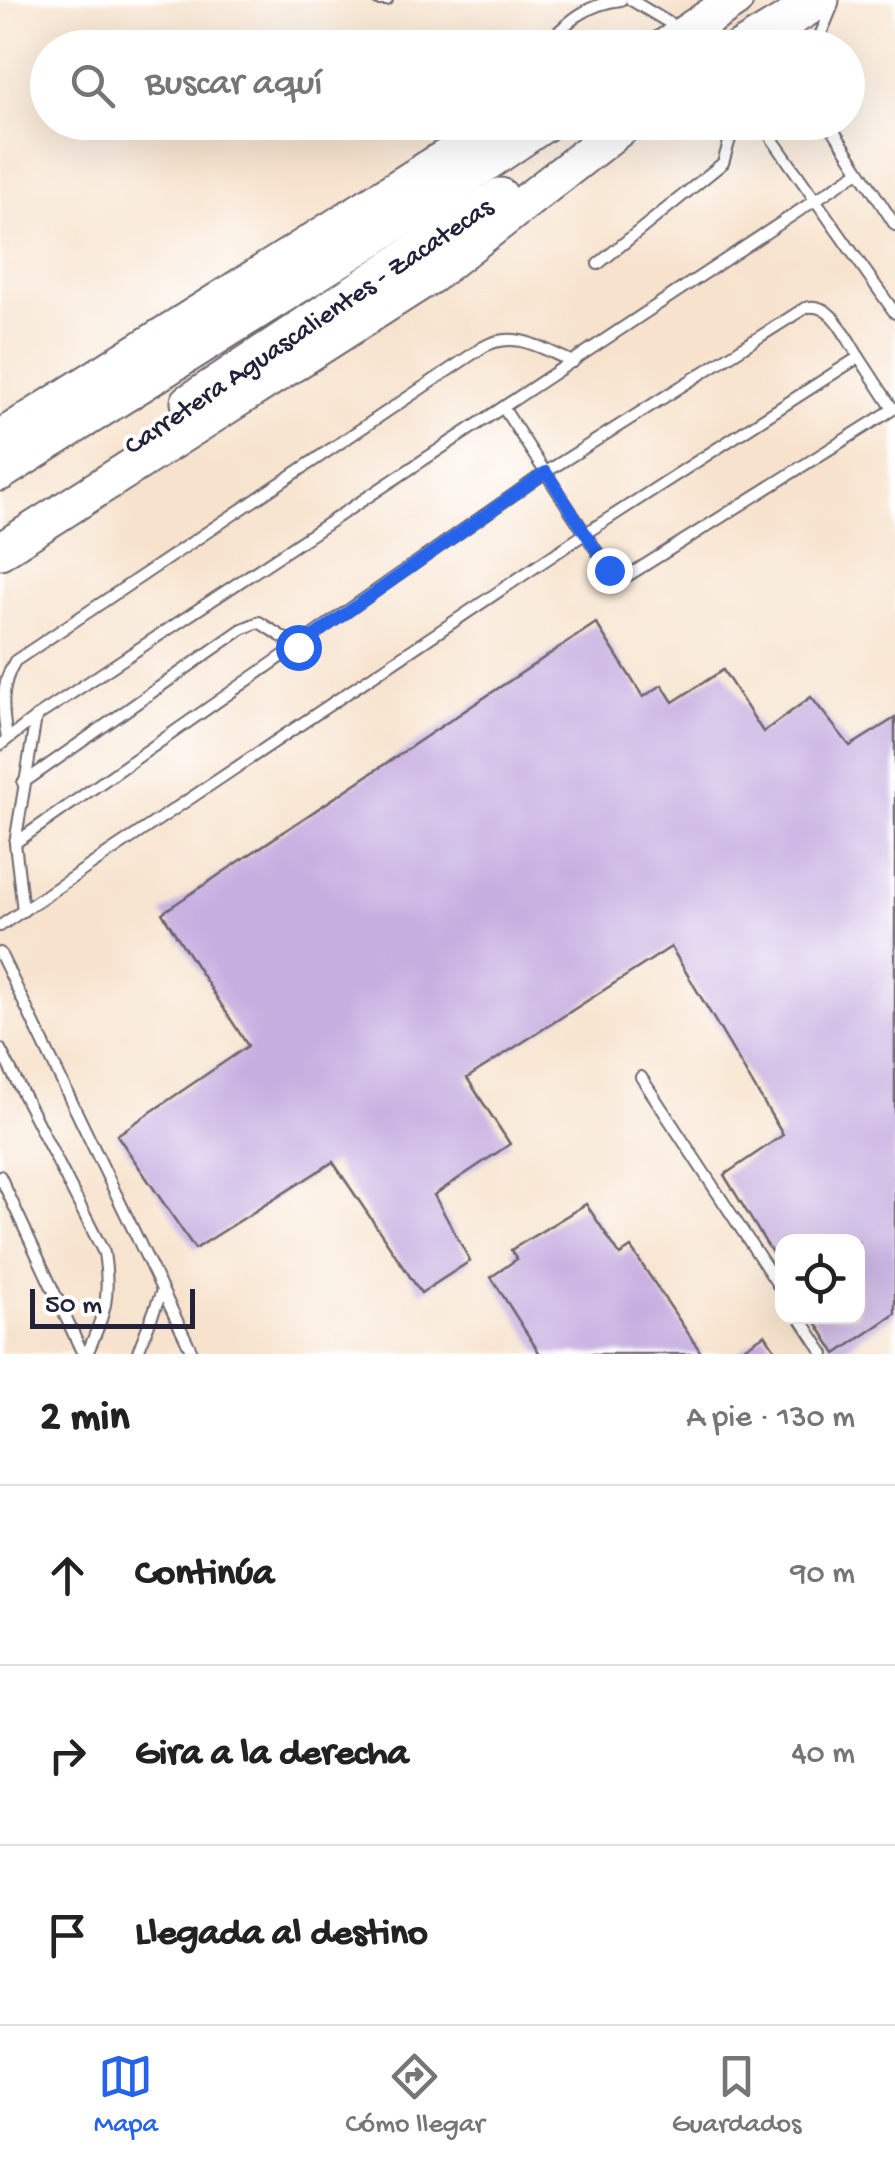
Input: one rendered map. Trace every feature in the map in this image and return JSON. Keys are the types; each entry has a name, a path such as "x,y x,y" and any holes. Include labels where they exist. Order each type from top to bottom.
{"highway":[{"path":"690,30 736,0"},
{"path":"771,30 822,0"},
{"path":"0,438 478,140"},
{"name":"Carretera Aguascalientes - Zacatecas","path":"0,473 425,206 521,140"},
{"name":"Carretera Aguascalientes - Zacatecas","path":"0,525 588,140"},
{"path":"0,551 432,275 605,140"}],"lane":[{"path":"378,0 387,0"},
{"path":"561,30 599,1 621,0"},
{"path":"632,0 664,30"},
{"path":"823,30 834,0"},
{"path":"598,264 723,163 730,140"},
{"path":"773,140 895,313"},
{"path":"839,140 895,225"},
{"path":"3,742 859,171"},
{"path":"15,843 546,472 805,308 814,305 826,309 894,408 629,576 618,577 609,570 586,533 546,472 504,409"},
{"path":"3,742 1,690 5,673 14,661 466,358 497,339 510,337 573,362"},
{"path":"0,926 586,533 859,357"},
{"path":"22,784 242,629 259,622 298,647"},
{"path":"23,911 15,843 36,717"},
{"path":"0,954 192,1354"},
{"path":"0,1049 104,1254 107,1308 85,1354"},
{"path":"641,1078 775,1280"},
{"path":"0,1176 85,1354"},
{"path":"136,1354 162,1291"},
{"path":"805,1324 824,1354"}],"building":[{"path":"596,623 643,697 662,685 673,702 723,670 763,732 811,697 850,746 895,718 895,1314 836,1354 817,1324 865,1324 865,1234 775,1234 775,1258 724,1175 783,1135 671,947 467,1078 510,1144 434,1195 470,1261 421,1293 333,1162 195,1249 117,1135 248,1046 162,913"},
{"path":"586,1204 620,1255 631,1248 702,1354 540,1354 491,1277 517,1259 511,1250"},
{"path":"765,1334 778,1354 735,1354"}],"route":[{"path":"298,647 546,472 609,570"}]}
